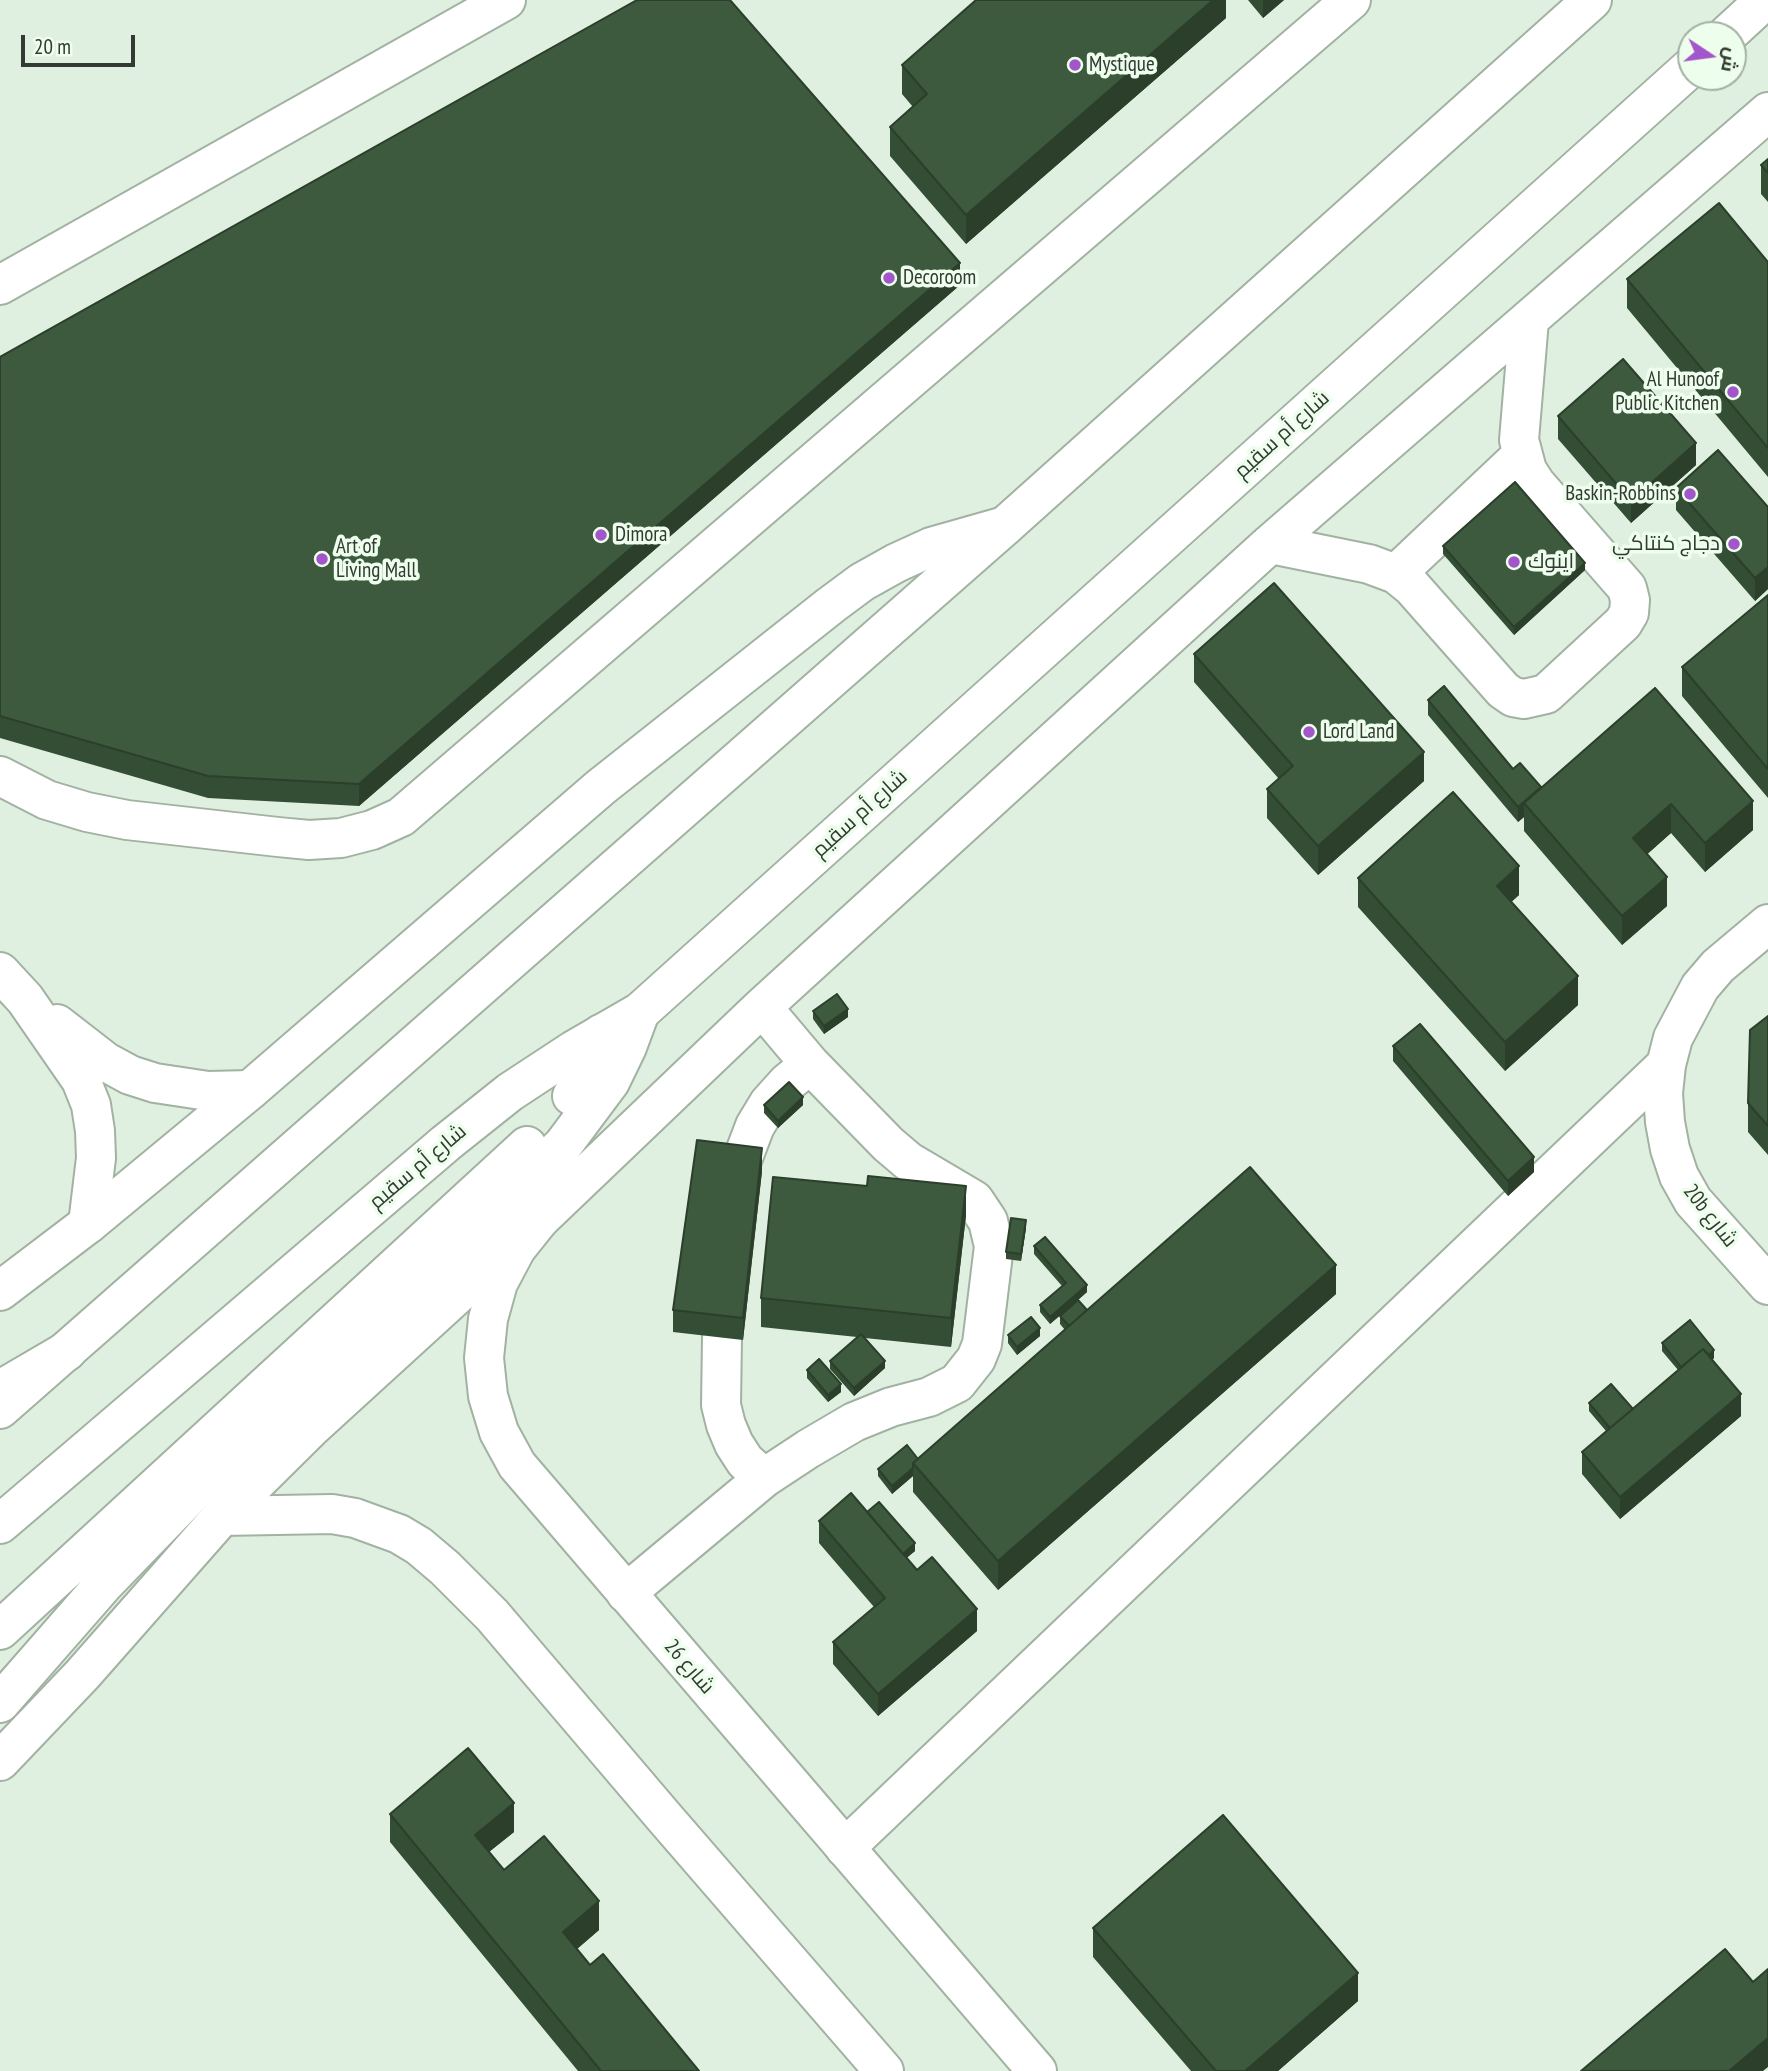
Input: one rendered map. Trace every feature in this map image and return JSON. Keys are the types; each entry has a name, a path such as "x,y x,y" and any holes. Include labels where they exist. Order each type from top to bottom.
{"main road":[{"path":"0,285 506,0"},
{"path":"0,776 47,800 87,812 127,820 278,837 309,840 341,838 372,830 401,817 1352,0"},
{"path":"0,1409 1005,526 1592,0"},
{"path":"1742,21 1765,0"},
{"name":"شارع أم سقيم","path":"0,1524 446,1143 510,1092 639,1012 1677,80"},
{"path":"0,1761 82,1675 222,1516 377,1367 540,1219 762,1007 1270,544 1768,112"},
{"path":"1270,544 1369,564 1396,574 1412,587 1503,690 1524,699 1546,694 1623,623 1629,613 1630,600 1627,588 1536,484 1527,470 1519,440 1529,320"},
{"path":"1396,574 1522,455"},
{"path":"0,1291 88,1224 250,1090 601,787 831,605 862,582 931,547 1005,526"},
{"name":"20b شارع","path":"1768,924 1718,966 1700,988 1673,1038 1663,1093 1670,1150 1679,1176 1693,1201 1768,1284"},
{"path":"13,986 106,1062 130,1075 181,1089 250,1090"},
{"path":"13,986 82,1080 91,1105 96,1158 88,1224"},
{"path":"626,1593 764,1478 854,1422 891,1407 929,1397 957,1382 976,1359 982,1344 994,1246 988,1222 974,1200 908,1161 888,1144 810,1064 762,1007"},
{"path":"0,1703 104,1584 198,1487 500,1208 563,1145 610,1082 627,1048 639,1012"},
{"path":"0,1630 538,1136 578,1089 601,1034"},
{"path":"739,1168 755,1126 769,1103 810,1064"},
{"path":"845,1848 1666,1065"},
{"name":"شارع 26","path":"540,1219 516,1249 498,1283 488,1319 484,1358 488,1396 499,1432 517,1465 1037,2071"},
{"path":"722,1338 721,1405 726,1425 745,1461 764,1478"},
{"path":"0,1390 67,1351"},
{"path":"222,1516 332,1514 355,1518 378,1524 399,1534 445,1567 492,1615 884,2071"}],"building":[{"name":"Art of Living Mall","path":"637,0 730,0 960,263 359,784 208,776 0,716 0,357"},
{"path":"976,0 1213,0 966,215 890,127 927,94 902,65"},
{"path":"1768,159 1768,173 1761,165"},
{"name":"Al Hunoof Public Kitchen","path":"1719,203 1768,262 1768,448 1627,279"},
{"path":"1623,359 1696,443 1631,501 1558,416"},
{"path":"1718,450 1768,507 1768,567 1755,578 1676,488"},
{"name":"اينوك","path":"1515,482 1585,563 1514,627 1443,546"},
{"name":"Lord Land","path":"1274,583 1424,752 1318,846 1267,789 1293,766 1194,654"},
{"path":"1768,595 1768,769 1682,667"},
{"path":"1444,686 1513,769 1520,763 1541,787 1518,807 1428,700"},
{"path":"1655,688 1753,801 1705,843 1671,804 1633,838 1667,877 1622,916 1524,803"},
{"path":"1453,792 1519,866 1497,886 1578,976 1505,1042 1358,878"},
{"path":"837,994 848,1009 824,1026 813,1011"},
{"path":"1768,1016 1768,1126 1748,1103 1750,1030"},
{"path":"1420,1024 1534,1157 1508,1181 1393,1046"},
{"path":"789,1082 803,1097 778,1121 764,1105"},
{"path":"697,1140 762,1148 743,1318 673,1310"},
{"path":"1250,1167 1336,1265 998,1561 913,1463"},
{"path":"868,1176 966,1186 951,1318 761,1298 773,1177 867,1186"},
{"path":"1011,1218 1026,1220 1021,1254 1006,1252"},
{"path":"1045,1237 1087,1285 1050,1317 1040,1305 1066,1283 1034,1246"},
{"path":"1078,1300 1087,1310 1069,1326 1060,1316"},
{"path":"1031,1317 1040,1328 1017,1347 1008,1335"},
{"path":"1690,1320 1714,1350 1709,1355 1703,1349 1681,1367 1662,1343"},
{"path":"861,1334 885,1361 854,1388 830,1361"},
{"path":"1703,1349 1741,1394 1620,1497 1582,1452"},
{"path":"819,1359 841,1384 828,1395 807,1370"},
{"path":"1611,1384 1633,1409 1610,1428 1589,1403"},
{"path":"907,1445 918,1459 913,1463 913,1468 892,1486 878,1469"},
{"path":"851,1493 917,1570 932,1557 977,1609 878,1694 833,1642 885,1598 819,1521"},
{"path":"879,1502 915,1543 903,1554 867,1512"},
{"path":"468,1748 514,1803 475,1835 504,1870 544,1836 599,1901 563,1932 590,1965 603,1954 699,2071 601,2071 390,1814"},
{"path":"1223,1815 1358,1973 1245,2071 1216,2071 1093,1928"},
{"path":"1725,1949 1753,1982 1768,1969 1768,2038 1729,2071 1581,2071"}],"place":[{"name":"Mystique","path":"1075,65"},
{"name":"Decoroom","path":"889,278"},
{"name":"Al Hunoof Public Kitchen","path":"1733,392"},
{"name":"Baskin-Robbins","path":"1690,494"},
{"name":"Dimora","path":"601,535"},
{"name":"دجاج كنتاكي","path":"1734,544"},
{"name":"Art of Living Mall","path":"322,559"},
{"name":"اينوك","path":"1514,562"},
{"name":"Lord Land","path":"1309,732"}]}
